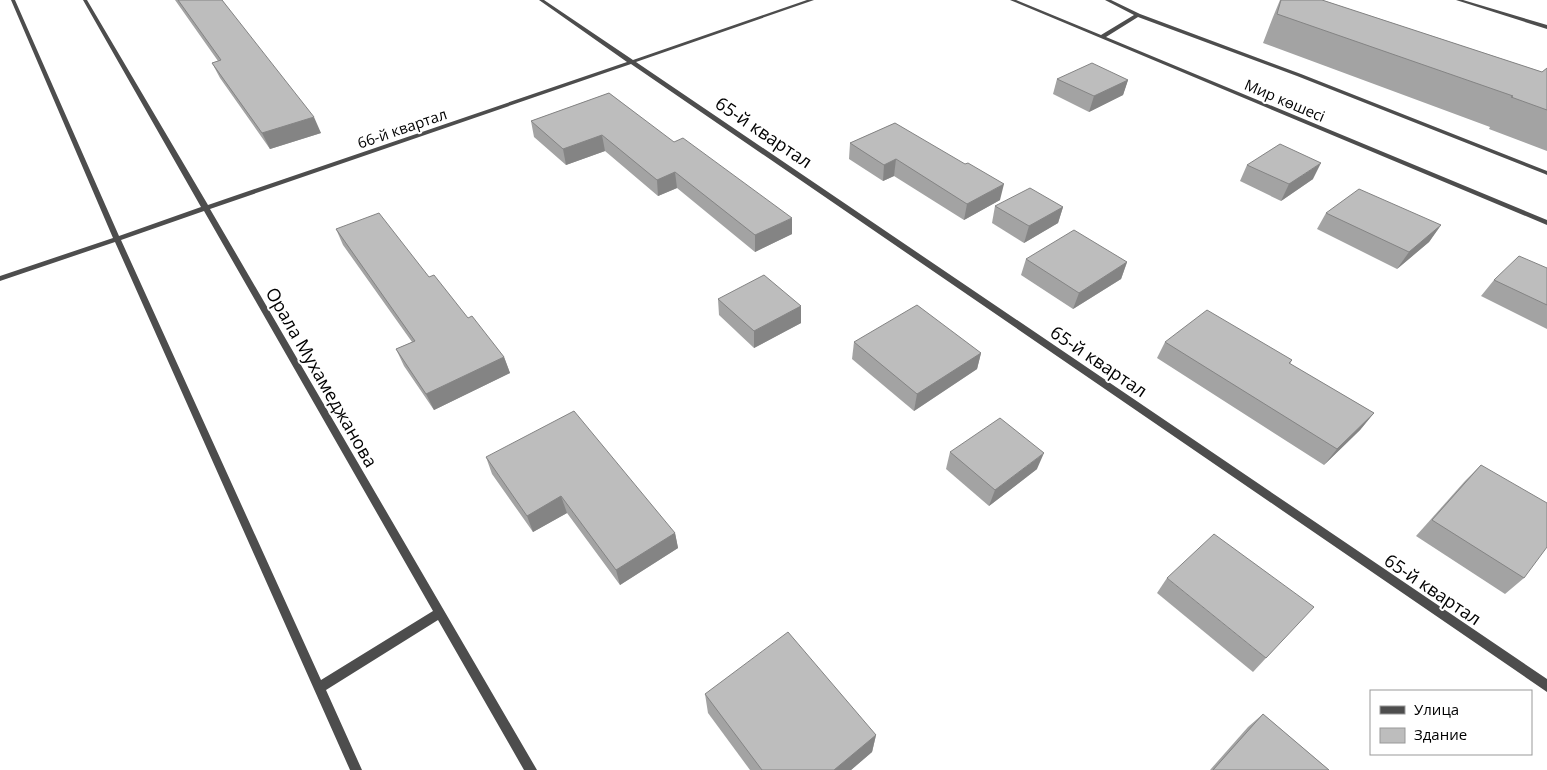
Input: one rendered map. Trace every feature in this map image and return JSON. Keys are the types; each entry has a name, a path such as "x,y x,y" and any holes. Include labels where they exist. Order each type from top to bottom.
{"street":[{"path":"13,0 117,239 356,770"},
{"name":"Орала Мухамеджанова","path":"85,0 531,770"},
{"path":"541,0 632,62"},
{"name":"66-й квартал","path":"0,280 812,0"},
{"name":"Мир көшесі","path":"1012,0 1547,223"},
{"path":"1107,0 1138,15 1300,75 1547,173"},
{"path":"1458,0 1547,28"},
{"path":"1102,37 1138,15"},
{"name":"65-й квартал","path":"632,62 1547,686"},
{"path":"319,688 440,613"}],"building":[{"path":"178,0 222,0 314,117 262,133 212,63 221,60"},
{"path":"1281,0 1322,0 1542,72 1547,68 1547,110 1511,97 1513,96 1277,14"},
{"path":"1092,63 1128,80 1094,96 1057,79"},
{"path":"609,93 674,142 683,138 792,218 755,235 675,172 657,180 602,135 563,149 531,121"},
{"path":"895,123 965,164 968,163 1004,184 967,204 896,159 884,165 850,143"},
{"path":"1280,144 1321,163 1289,184 1247,165"},
{"path":"1030,188 1063,207 1029,226 995,206"},
{"path":"1359,189 1441,225 1409,252 1326,213"},
{"path":"379,213 429,277 434,275 468,318 472,316 504,357 426,394 396,349 415,341 336,229"},
{"path":"1074,230 1127,262 1079,293 1026,259"},
{"path":"1519,256 1547,268 1547,305 1494,280"},
{"path":"764,275 801,306 754,331 718,299"},
{"path":"917,305 981,353 917,394 854,342"},
{"path":"1207,310 1292,360 1289,363 1374,413 1337,449 1165,342"},
{"path":"574,411 675,533 616,570 561,496 527,516 486,457"},
{"path":"1000,418 1044,453 995,490 950,452"},
{"path":"1481,465 1547,503 1547,547 1524,578 1432,520"},
{"path":"1214,534 1314,607 1266,658 1167,578"},
{"path":"788,632 876,735 834,770 762,770 705,694"},
{"path":"1263,714 1329,770 1213,770"}]}
